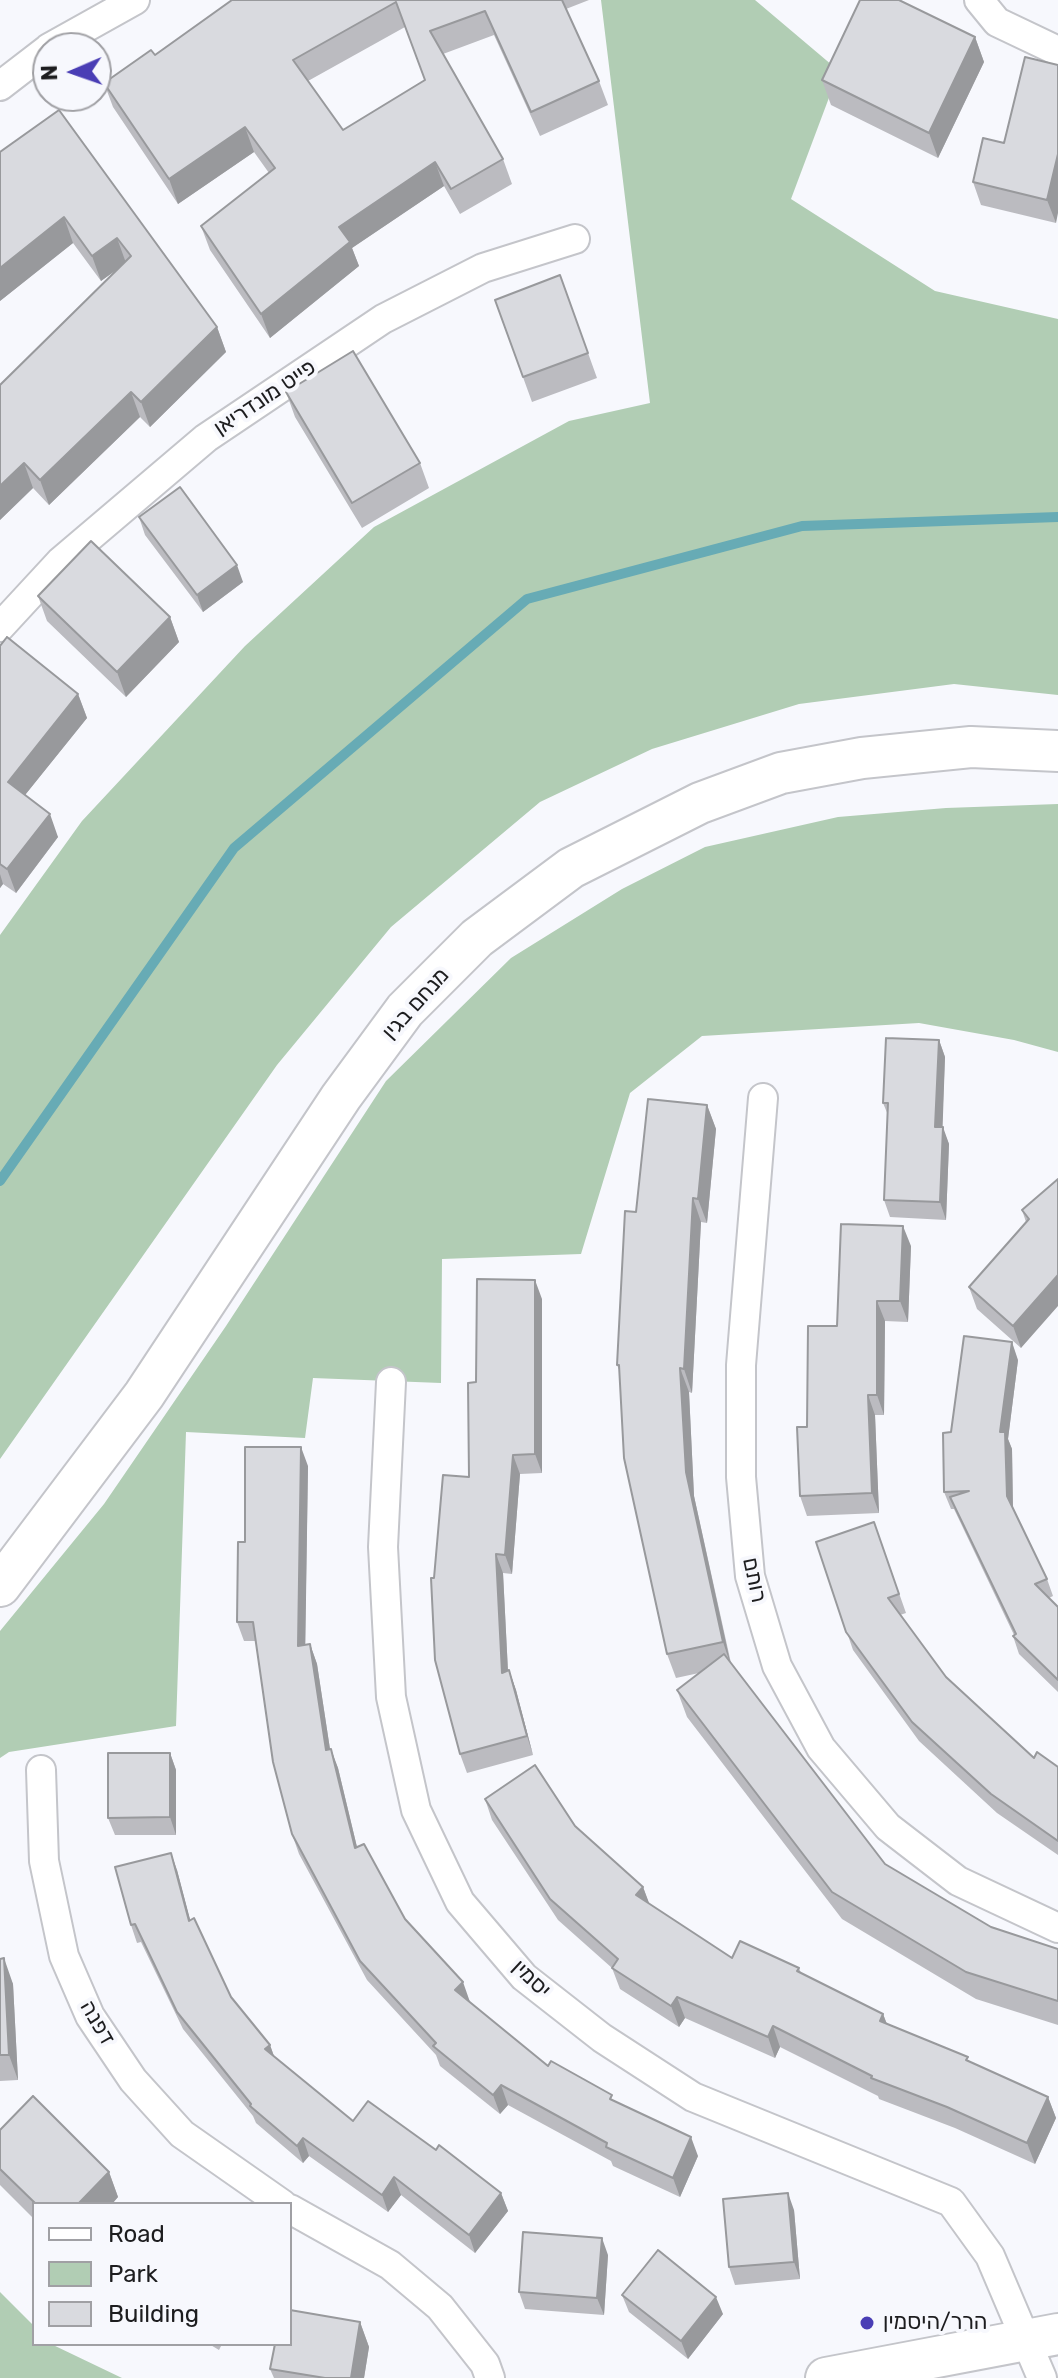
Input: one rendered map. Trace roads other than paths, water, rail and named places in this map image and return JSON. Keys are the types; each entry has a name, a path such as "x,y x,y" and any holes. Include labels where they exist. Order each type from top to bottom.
{"street":[{"path":"78,32 135,0"},
{"path":"979,0 997,22 1058,51"},
{"path":"0,86 32,61"},
{"name":"פייט מונדריאן","path":"0,627 60,562 206,438 383,319 483,268 575,239"},
{"name":"מנחם בגין","path":"0,1586 144,1395 341,1097 405,1010 477,938 571,868 700,803 781,773 862,758 971,747 1058,751"},
{"name":"רותם","path":"763,1098 741,1365 741,1477 750,1576 777,1666 821,1748 888,1827 958,1881 1058,1928"},
{"name":"יסמין","path":"391,1382 383,1547 391,1697 416,1810 460,1902 524,1977 602,2038 693,2097 951,2202 1043,2338 1042,2378"},
{"name":"דפנה","path":"41,1770 44,1861 64,1956 90,2016 133,2080 182,2134 279,2202"},
{"path":"292,2210 390,2265 440,2307 485,2364 490,2378"},
{"path":"826,2378 1043,2338"}],"waterway":[{"path":"0,1181 234,848 527,599 802,526 1058,517"}],"place":[{"name":"הרר/היסמין","path":"867,2323"}]}
